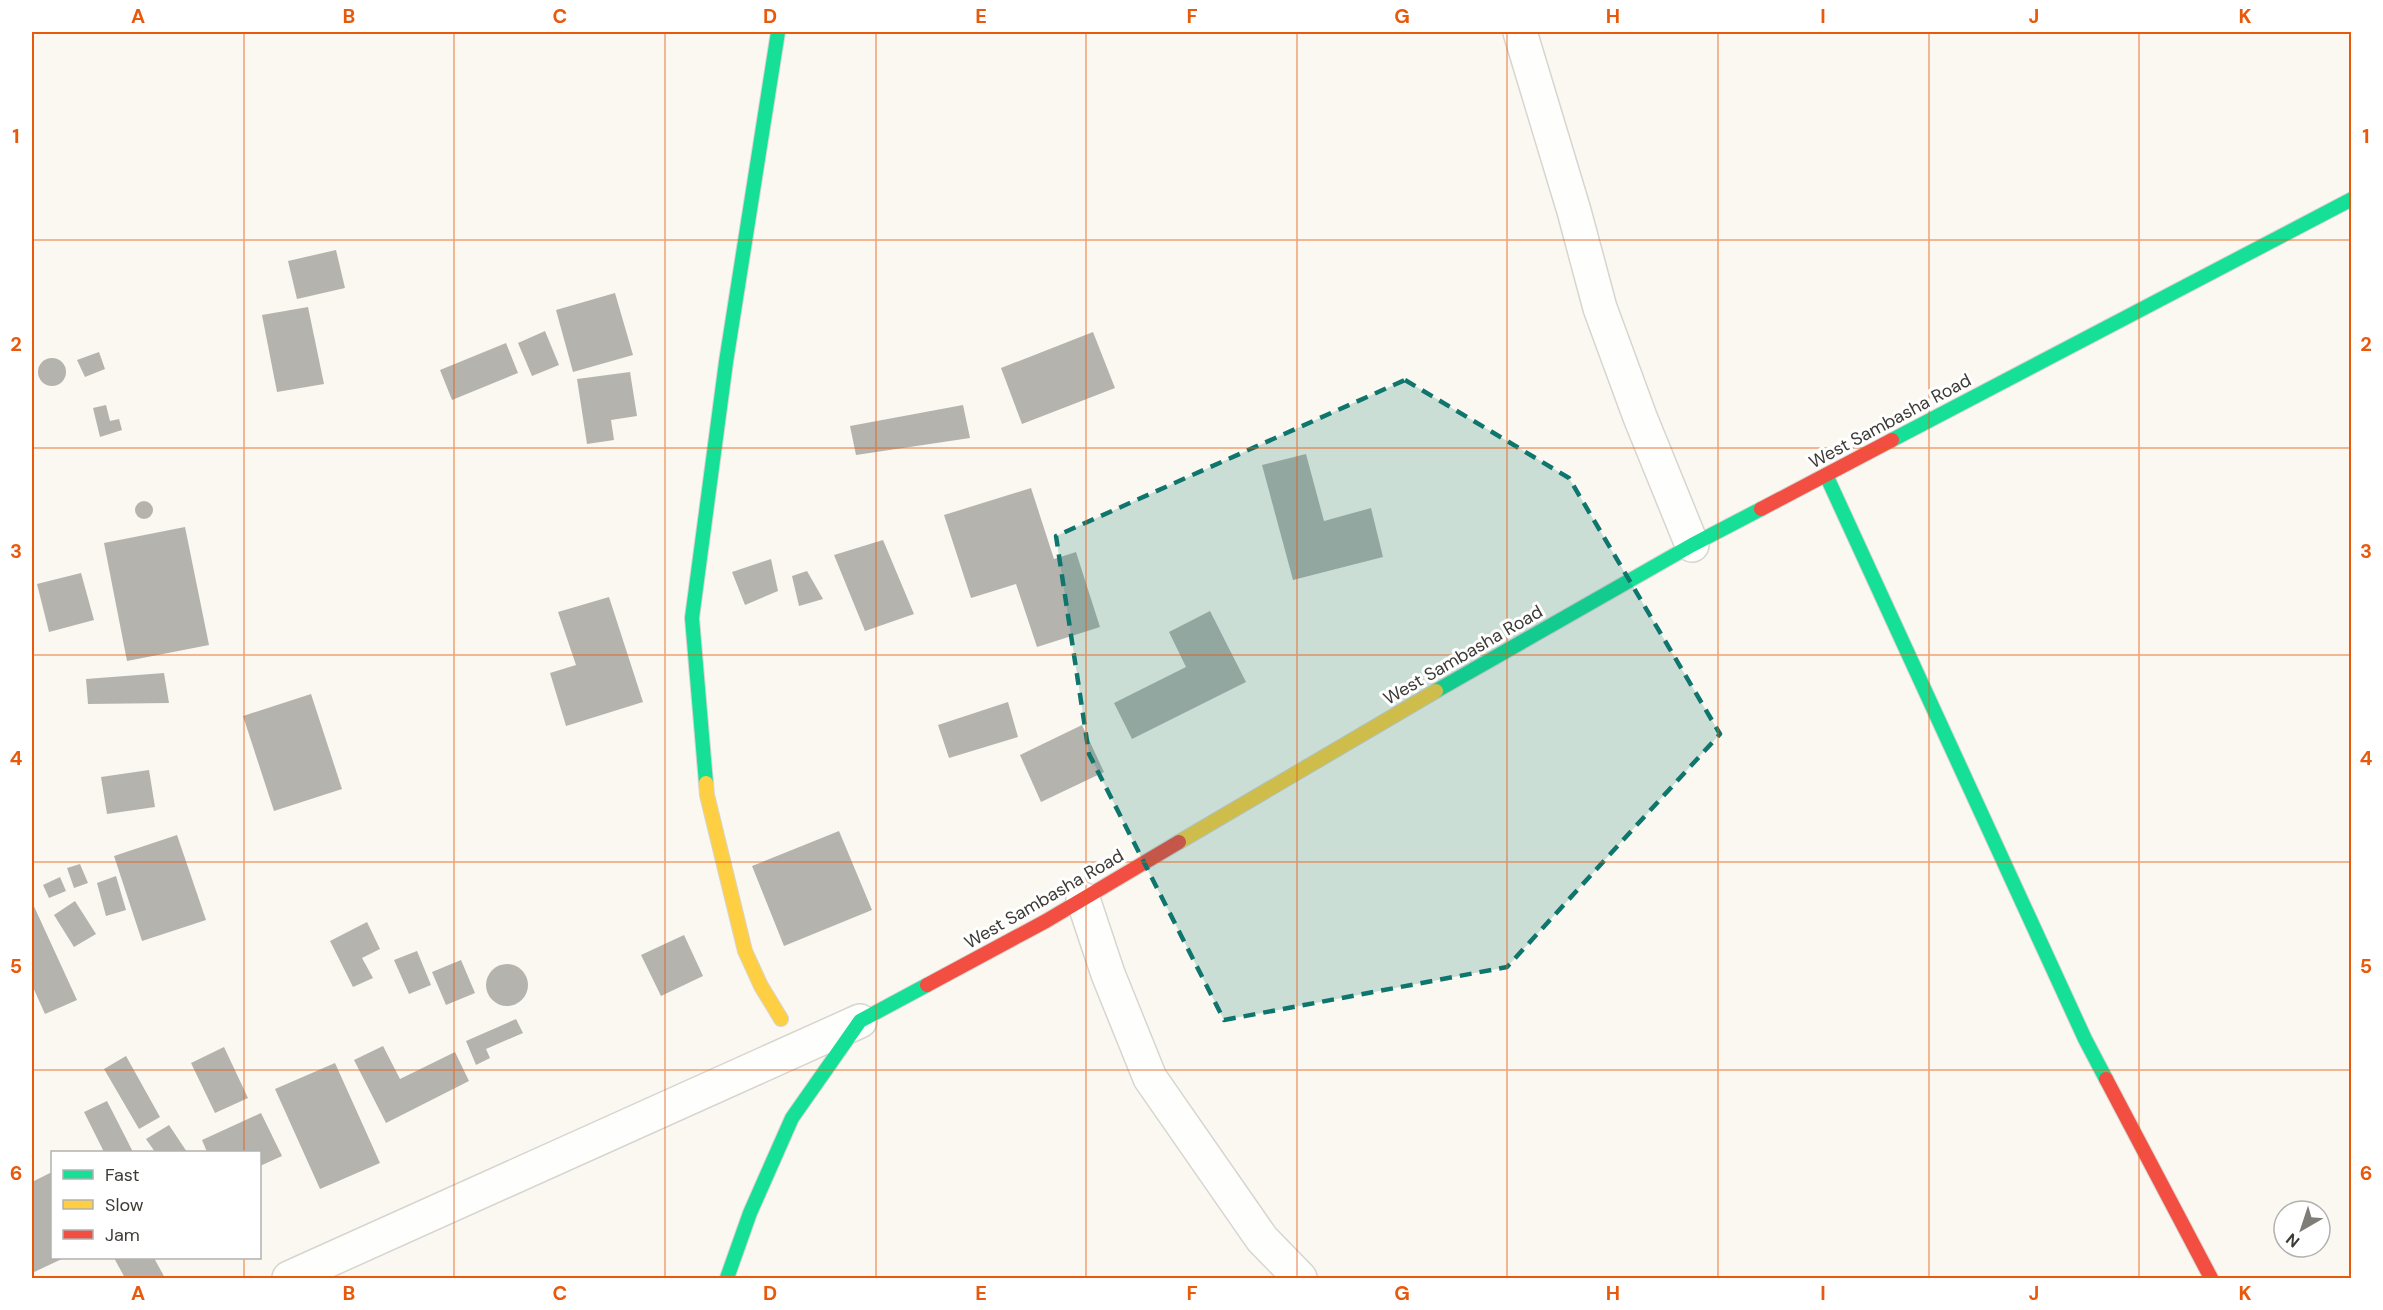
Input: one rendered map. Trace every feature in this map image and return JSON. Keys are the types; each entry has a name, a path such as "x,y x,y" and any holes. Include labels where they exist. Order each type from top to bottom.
{"street":[{"path":"778,32 728,351 692,618 706,795 745,951 761,986 781,1019"},
{"path":"1520,32 1574,211 1600,308 1640,417 1692,545"},
{"name":"West Sambasha Road","path":"727,1278 750,1213 792,1118 860,1021 1083,899 1421,699 1692,545 2352,199"},
{"path":"1826,475 2085,1039 2211,1278"},
{"path":"1083,899 1108,974 1150,1078 1262,1239 1300,1278"},
{"path":"289,1278 860,1021"}],"highlighted area":[{"path":"1405,380 1569,478 1720,734 1507,967 1224,1020 1089,754 1056,536"}],"building":[{"path":"336,250 345,288 297,299 288,261"},
{"path":"615,293 633,355 573,372 556,310"},
{"path":"308,307 324,384 277,392 262,315"},
{"path":"545,331 559,365 532,376 518,343"},
{"path":"1093,332 1115,388 1022,424 1001,368"},
{"path":"506,343 518,373 452,400 440,370"},
{"path":"99,352 105,369 85,377 77,360"},
{"path":"52,358 62,362 66,372 62,382 52,386 42,382 38,372 42,362"},
{"path":"630,372 637,416 611,420 614,440 587,444 577,379"},
{"path":"106,405 110,421 119,419 122,430 100,437 93,408"},
{"path":"963,405 970,438 856,455 850,426"},
{"path":"1306,454 1324,521 1371,508 1383,557 1293,580 1262,465"},
{"path":"1031,488 1054,559 1076,552 1100,627 1037,647 1016,584 971,598 944,515"},
{"path":"144,501 150,504 153,510 150,516 144,519 138,516 135,510 138,504"},
{"path":"185,527 209,645 127,661 104,543"},
{"path":"883,540 914,614 865,631 834,555"},
{"path":"771,559 778,591 745,605 732,572"},
{"path":"807,571 823,599 799,606 792,576"},
{"path":"81,573 94,620 49,632 37,584"},
{"path":"609,597 643,702 566,726 550,673 576,665 558,612"},
{"path":"1210,611 1246,682 1132,739 1114,703 1186,667 1169,632"},
{"path":"164,673 169,703 88,704 86,679"},
{"path":"311,694 342,789 274,811 243,716"},
{"path":"1008,702 1018,737 949,758 938,725"},
{"path":"1082,725 1104,772 1041,802 1020,755"},
{"path":"149,770 155,807 107,814 101,777"},
{"path":"839,831 872,910 784,946 752,866"},
{"path":"177,835 206,920 142,941 114,856"},
{"path":"80,864 88,883 74,888 67,868"},
{"path":"116,876 126,910 106,916 97,883"},
{"path":"60,877 66,891 49,898 43,885"},
{"path":"75,901 96,934 74,947 54,915"},
{"path":"32,902 77,1000 45,1014 32,985"},
{"path":"367,922 380,949 362,958 373,978 353,987 330,941"},
{"path":"684,935 703,976 661,996 641,955"},
{"path":"417,951 431,985 409,994 394,960"},
{"path":"461,960 475,993 446,1005 432,972"},
{"path":"507,964 522,970 528,985 522,1000 507,1006 492,1000 486,985 492,970"},
{"path":"516,1019 523,1033 486,1049 490,1058 476,1065 466,1041"},
{"path":"383,1046 400,1079 455,1052 469,1081 386,1123 354,1060"},
{"path":"224,1047 248,1098 215,1113 191,1063"},
{"path":"126,1056 160,1117 139,1129 104,1069"},
{"path":"335,1063 380,1163 320,1189 275,1089"},
{"path":"107,1101 132,1151 104,1151 84,1112"},
{"path":"261,1113 282,1156 261,1166 261,1151 207,1151 202,1140"},
{"path":"169,1125 186,1151 154,1151 146,1139"},
{"path":"51,1172 51,1259 62,1259 32,1273 32,1182"},
{"path":"115,1259 155,1259 165,1278 125,1278"}],"traffic: fast":[{"path":"706,783 692,618 726,362 778,32"},
{"path":"1892,440 2352,199"},
{"path":"1826,475 2085,1039 2106,1079"},
{"path":"1436,691 1692,545 1761,509"},
{"path":"727,1278 750,1213 792,1118 860,1021 927,985"}],"traffic: slow":[{"path":"1179,842 1436,691"},
{"path":"706,783 745,951 761,986 781,1019"}],"traffic: jam":[{"path":"1761,509 1892,440"},
{"path":"927,985 1046,921 1179,842"},
{"path":"2106,1079 2211,1278"}]}
